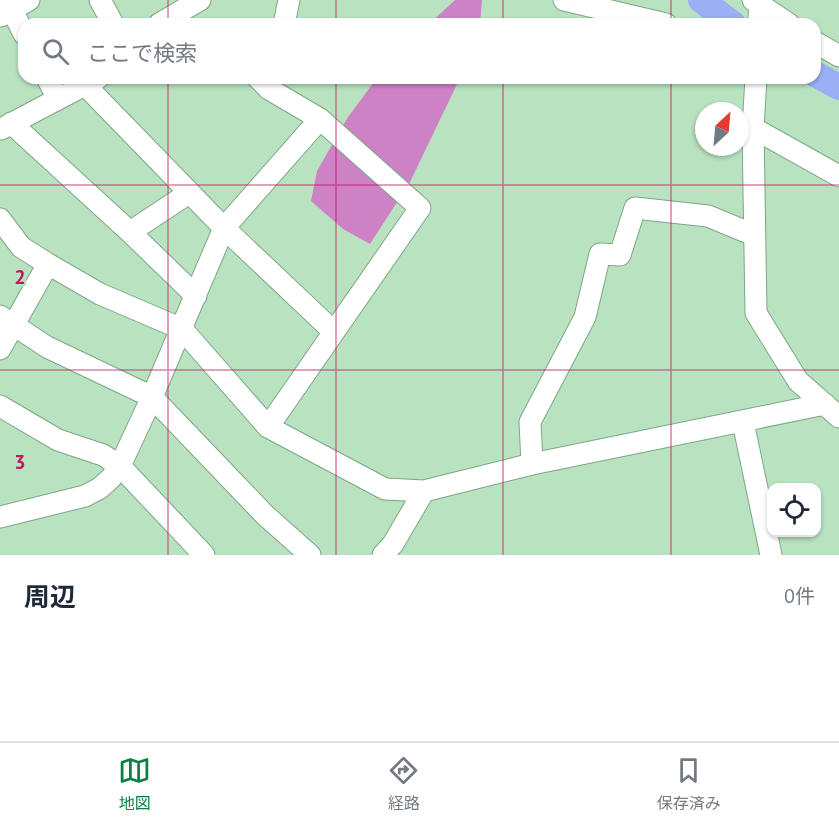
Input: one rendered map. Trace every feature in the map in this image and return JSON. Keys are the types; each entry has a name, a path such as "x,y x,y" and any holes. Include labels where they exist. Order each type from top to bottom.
{"street":[{"path":"100,0 109,18"},
{"path":"285,18 289,0"},
{"path":"564,0 640,18"},
{"path":"758,9 777,18"},
{"path":"176,18 194,12"},
{"path":"821,46 839,56"},
{"path":"50,84 58,99"},
{"path":"86,84 6,126 130,232 196,296"},
{"path":"94,84 189,193 334,332"},
{"path":"268,427 420,208 320,118 269,84"},
{"path":"756,84 753,128 756,313 798,381 832,411"},
{"path":"0,517 94,492 111,478 120,466 152,398 224,228 320,118"},
{"path":"753,128 839,176"},
{"path":"130,232 189,193"},
{"path":"532,464 530,422 585,317 600,255 620,255 635,208 708,216 754,235"},
{"path":"0,219 21,247 48,264 100,294 182,329 268,427 385,489 424,491 532,464 743,422 832,411"},
{"path":"0,349 7,320 48,264"},
{"path":"7,320 47,346 152,398 265,515 310,555"},
{"path":"0,406 58,440 103,455 120,466 204,555"},
{"path":"743,422 771,555"},
{"path":"393,551 424,491"}],"shaded area":[{"path":"455,0 482,0 480,18 436,18"},
{"path":"373,84 457,84 410,182 370,244 343,229 311,201 317,171 348,117"}],"waterway":[{"path":"701,0 725,18"},
{"path":"821,77 839,87"}]}
